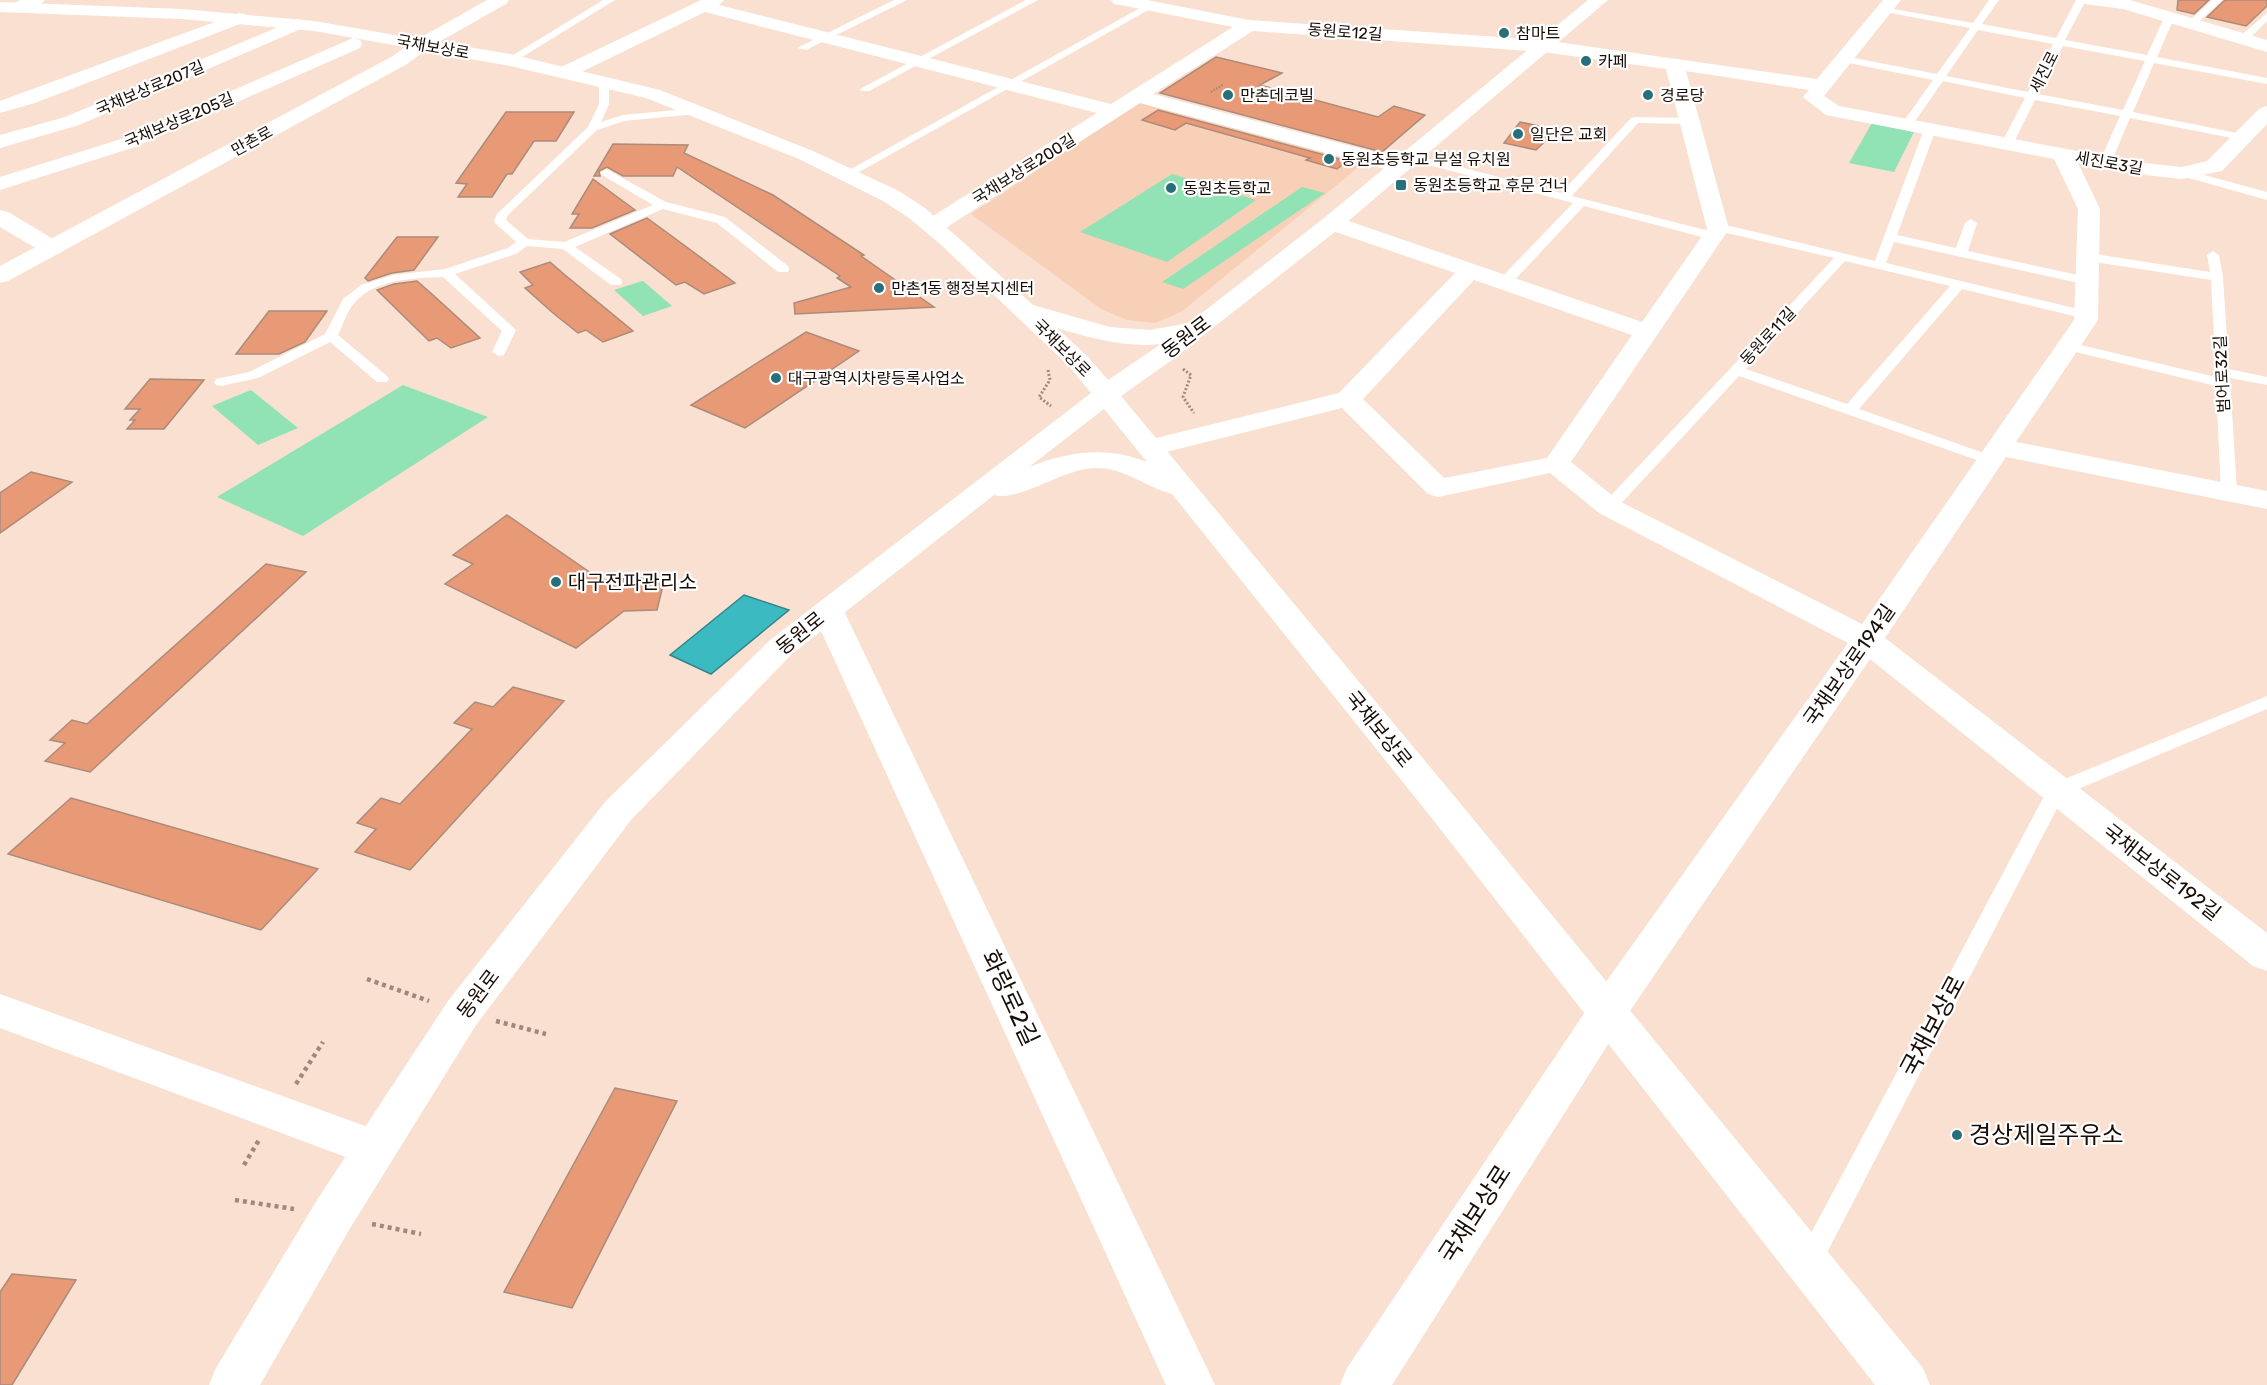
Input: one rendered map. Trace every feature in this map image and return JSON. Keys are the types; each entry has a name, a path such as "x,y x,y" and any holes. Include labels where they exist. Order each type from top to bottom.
{"street":[{"name":"만촌로","path":"0,276 400,60 422,44 500,0"},
{"name":"동원로12길","path":"1120,0 1249,25 1543,46"},
{"name":"동원로","path":"233,1385 333,1215 462,1013 618,811 781,647 1106,394 1200,326 1332,223 1599,0"},
{"path":"2091,0 2125,2 2267,46"},
{"path":"566,72 709,3 828,37 1115,111"},
{"name":"국채보상로","path":"18,5 239,18 297,24 422,44 566,72 653,94 765,137 848,174 891,196 917,213 1078,361 1106,394 1809,1262 1889,1380"},
{"path":"1543,46 1822,86 1888,5"},
{"name":"국채보상로207길","path":"0,108 239,18"},
{"name":"국채보상로207길","path":"0,142 72,121 297,24"},
{"name":"국채보상로200길","path":"933,226 1249,25"},
{"name":"국채보상로205길","path":"0,184 128,143 353,44"},
{"path":"1348,399 1438,488 1556,464 1715,232 1674,64"},
{"name":"세진로3길","path":"1822,86 1813,97 1833,111 2105,163 2182,173 2214,166 2265,116"},
{"path":"1137,96 1405,161"},
{"name":"국채보상로194길","path":"1607,1012 1867,640 2086,320 2089,209 2063,155"},
{"path":"1332,223 1647,332"},
{"path":"5,224 52,248"},
{"path":"1150,448 1348,399 1470,271"},
{"path":"1025,311 1094,331 1130,338 1154,339 1183,333 1200,326"},
{"path":"1995,453 2267,500"},
{"path":"956,511 1054,467 1087,459 1125,464 1185,490"},
{"path":"1556,464 1609,507 1867,640"},
{"name":"화랑로2길","path":"828,610 1191,1385"},
{"name":"국채보상로192길","path":"1867,640 2267,955"},
{"path":"0,1011 375,1149"},
{"name":"국채보상로","path":"1364,1385 1607,1012"}],"lane":[{"path":"510,60 610,0"},
{"path":"802,48 902,0"},
{"path":"865,89 1033,0"},
{"path":"1907,125 1994,0"},
{"name":"세진로","path":"2007,144 2081,0"},
{"path":"2192,23 2218,0"},
{"path":"1888,5 1974,27 2267,81"},
{"path":"848,174 1149,6"},
{"path":"2105,163 2170,16"},
{"path":"2243,39 2267,16"},
{"path":"1844,59 2242,137"},
{"path":"604,82 604,104 593,128 503,214 500,220 524,242 566,246 662,205"},
{"path":"593,128 623,118 696,111"},
{"path":"1564,197 1635,120 1689,121"},
{"path":"1879,266 1930,129"},
{"path":"1405,161 1715,232 1959,284 2086,315"},
{"path":"606,173 662,205 721,220 783,269"},
{"path":"2182,173 2267,196"},
{"path":"1504,283 1581,201"},
{"path":"1961,253 1971,222"},
{"path":"1890,237 1961,253 2087,269 2217,277"},
{"path":"221,382 253,375 331,336 349,300 368,287 417,274 446,273 512,251 524,242"},
{"path":"566,246 616,282"},
{"name":"범어로32길","path":"2213,255 2217,277 2229,492"},
{"name":"동원로11길","path":"1609,507 1841,258"},
{"path":"446,273 509,330 499,352"},
{"path":"1850,410 1959,284"},
{"path":"331,336 382,380"},
{"path":"2068,346 2222,377 2267,381"},
{"path":"1736,370 1850,410 1995,453"},
{"path":"2058,790 2267,702"},
{"name":"국채보상로","path":"1809,1262 2058,790"}],"shaded area":[{"name":"동원초등학교","path":"1139,103 1365,162 1181,312 1155,323 1127,320 1101,309 971,214"}],"green space":[{"path":"1872,123 1914,132 1894,172 1849,163"},
{"path":"1172,174 1256,200 1167,262 1080,232"},
{"path":"1302,187 1325,193 1183,289 1162,282"},
{"path":"643,281 672,306 643,316 614,290"},
{"path":"403,385 488,417 303,536 217,497"},
{"path":"251,390 298,428 258,445 212,406"}],"water":[{"path":"744,595 789,610 711,674 670,655"}],"building":[{"path":"2178,0 2209,0 2194,14 2177,10"},
{"path":"2225,0 2267,0 2267,6 2246,26 2207,17"},
{"path":"1216,57 1282,73 1260,85 1378,117 1394,106 1425,115 1382,152 1160,93"},
{"path":"1158,110 1347,161 1337,169 1306,160 1310,158 1186,123 1175,130 1142,120"},
{"path":"506,112 574,112 556,141 534,141 512,174 507,174 492,197 458,197 467,184 456,183"},
{"path":"1520,122 1557,130 1536,150 1504,143"},
{"path":"613,144 688,145 684,153 773,195 864,255 861,256 934,307 795,314 794,303 851,287 837,278 840,276 677,167 673,176 623,176 607,167 599,171 600,176 594,176"},
{"path":"593,179 635,210 592,228 570,228 579,214 572,214"},
{"path":"647,218 735,283 704,294 685,282 676,285 610,234"},
{"path":"397,237 438,237 414,270 392,273 368,281 365,278"},
{"path":"550,262 633,331 603,342 586,330 578,333 553,313 525,288 533,285 520,272"},
{"path":"417,281 480,338 451,348 437,338 429,341 377,290 394,284"},
{"path":"269,311 327,311 305,342 279,354 236,354"},
{"name":"대구광역시차량등록사업소","path":"806,332 859,351 745,428 691,405"},
{"path":"150,379 204,380 164,429 127,429 135,420 130,420 140,409 125,409"},
{"path":"31,472 72,482 0,533 0,493"},
{"name":"대구전파관리소","path":"507,515 601,580 665,577 657,610 624,611 576,648 445,584 473,564 453,555"},
{"path":"266,564 306,572 90,772 45,761 65,743 50,740 72,720 87,724"},
{"path":"513,687 564,701 410,870 355,852 376,829 357,823 381,798 400,804 472,729 454,723 475,702 493,707"},
{"path":"71,798 318,869 261,930 8,854"},
{"path":"615,1088 677,1101 572,1308 504,1292"},
{"path":"12,1274 76,1280 12,1385 0,1385 0,1292"}],"place":[{"name":"참마트","path":"1504,33"},
{"name":"카페","path":"1586,61"},
{"name":"만촌데코빌","path":"1228,95"},
{"name":"경로당","path":"1648,95"},
{"name":"일단은 교회","path":"1518,134"},
{"name":"동원초등학교 부설 유치원","path":"1329,159"},
{"name":"동원초등학교 후문 건너","path":"1401,185"},
{"name":"동원초등학교","path":"1171,188"},
{"name":"만촌1동 행정복지센터","path":"879,288"},
{"name":"대구광역시차량등록사업소","path":"776,378"},
{"name":"대구전파관리소","path":"556,582"},
{"name":"경상제일주유소","path":"1957,1135"}]}
